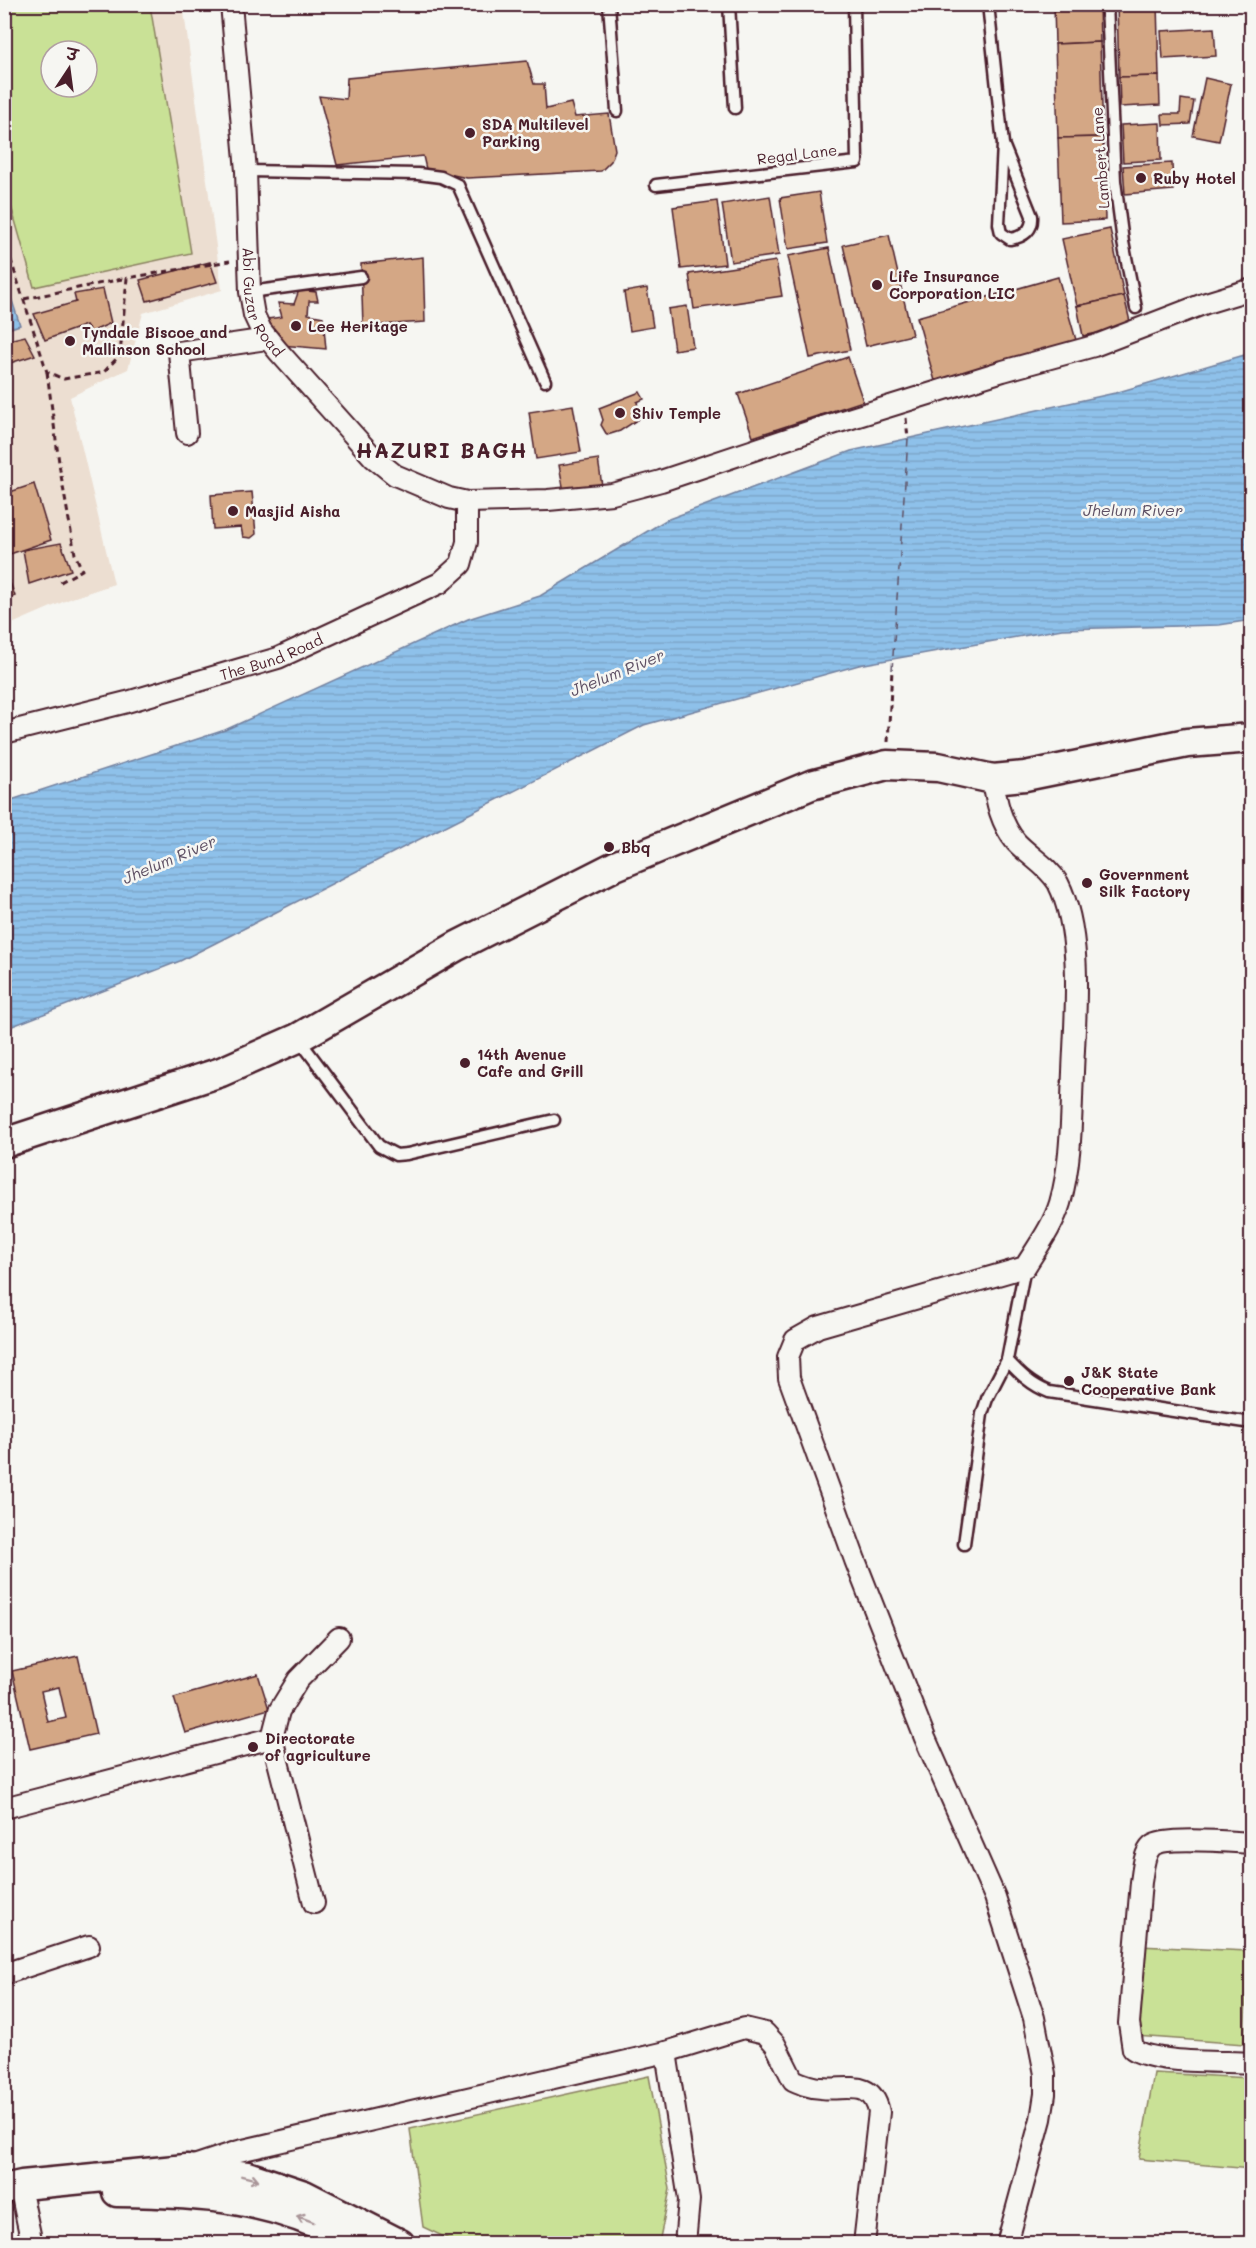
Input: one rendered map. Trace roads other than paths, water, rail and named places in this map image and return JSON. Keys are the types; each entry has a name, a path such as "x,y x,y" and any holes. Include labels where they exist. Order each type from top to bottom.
{"main road":[{"path":"4,1143 221,1072 297,1038 457,946 615,866 811,785 886,765 938,767 993,779 1025,776 1187,743 1251,738"},
{"path":"11,2198 22,2185 179,2181 247,2176 304,2195 400,2244"},
{"path":"179,2181 224,2197 272,2207 318,2223 358,2244"}],"street":[{"name":"Abi Guzar Road","path":"231,4 246,171 250,292 255,315 267,339 374,458 394,475 448,498 467,502 548,500 612,494 661,481 970,381 1094,346 1206,303 1251,289"},
{"path":"187,433 179,352 267,339"},
{"name":"The Bund Road","path":"4,733 128,702 278,658 440,583 460,564 467,542 467,502"},
{"path":"993,779 996,802 1005,825 1017,842 1042,864 1057,882 1067,906 1075,955 1071,1124 1066,1175 1060,1203 1051,1225 1025,1267 818,1327 795,1340 788,1357 789,1378 855,1560 925,1738 995,1897 1034,2018 1045,2074 1045,2094 1041,2120 1006,2244"},
{"path":"314,1903 272,1738 279,1711 298,1680 339,1638"},
{"path":"4,1808 272,1738"},
{"path":"1251,1843 1174,1840 1150,1847 1141,1882 1129,2023 1133,2049 1139,2053 1158,2058 1251,2063"},
{"path":"4,1974 89,1946"},
{"path":"179,2181 207,2160 238,2151 666,2052 744,2028 765,2033 775,2044 794,2080 820,2088 855,2088 873,2094 879,2112 864,2244"},
{"path":"666,2052 689,2200 685,2244"},
{"path":"11,2198 32,2244"}],"lane":[{"path":"609,4 618,111"},
{"path":"729,4 735,108"},
{"name":"Regal Lane","path":"656,185 857,162 854,4"},
{"path":"988,4 1004,144 999,224 1001,233 1010,239 1025,234 1033,222 1031,210 1004,144"},
{"name":"Lambert Lane","path":"1107,4 1115,181 1122,242 1136,308"},
{"path":"246,171 418,174 441,177 458,185 545,381"},
{"path":"250,292 361,276"},
{"path":"297,1038 380,1146 396,1155 414,1153 554,1120"},
{"path":"964,1544 982,1414 987,1398 1007,1360 1025,1267"},
{"path":"1007,1360 1035,1387 1049,1392 1251,1423"}],"water":[{"path":"5,279 20,325 4,330"},
{"name":"Jhelum River","path":"1251,353 1251,620 1219,625 1062,629 859,665 644,725 180,961 5,1029 5,802 225,730 468,619 540,596 666,520 851,451 1115,393"}],"place":[{"name":"SDA Multilevel Parking","path":"470,133"},
{"name":"Ruby Hotel","path":"1141,178"},
{"name":"Life Insurance Corporation LIC","path":"877,285"},
{"name":"Lee Heritage","path":"296,326"},
{"name":"Tyndale Biscoe and Mallinson School","path":"70,341"},
{"name":"Shiv Temple","path":"620,413"},
{"name":"Masjid Aisha","path":"233,511"},
{"name":"Bbq","path":"609,847"},
{"name":"Government Silk Factory","path":"1087,883"},
{"name":"14th Avenue Cafe and Grill","path":"465,1063"},
{"name":"J&K State Cooperative Bank","path":"1069,1381"},
{"name":"Directorate of agriculture","path":"253,1747"}],"district":[{"name":"HAZURI BAGH","path":"442,449"}]}
